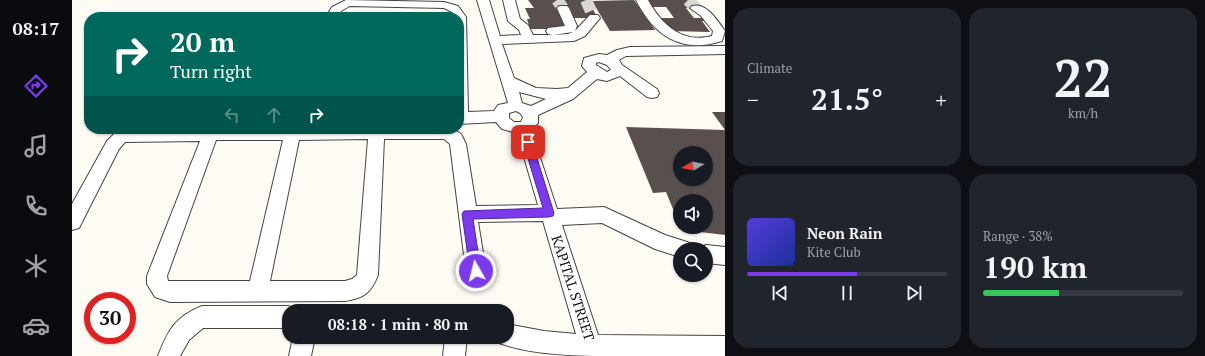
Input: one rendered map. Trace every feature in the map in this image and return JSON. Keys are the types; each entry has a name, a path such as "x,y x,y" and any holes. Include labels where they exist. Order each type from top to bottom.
{"street":[{"name":"KAPITAL STREET","path":"483,0 508,82 525,116 550,215 593,351"},
{"path":"509,0 514,21 526,33 570,38 576,37 594,18"},
{"path":"522,0 517,3 517,6 526,33"},
{"path":"642,0 659,26 676,37 694,41 706,41 718,38 719,31 710,19 696,8"},
{"path":"334,12 336,8 344,4 444,4 453,7 458,12"},
{"path":"394,4 394,12"},
{"path":"495,40 526,33 570,29 571,26 563,8"},
{"path":"613,64 622,53 630,51 725,50"},
{"path":"508,82 525,90 540,94 559,94 574,90 595,73 603,76 613,76 618,71 613,64"},
{"path":"613,64 652,93"},
{"path":"500,116 503,109 511,106 525,116 550,116 572,105 574,100 574,90"},
{"path":"464,117 500,116"},
{"path":"500,116 504,123 508,126 518,128 525,116"},
{"path":"258,291 292,134"},
{"path":"72,222 113,145 121,137 135,135 376,134 368,275 364,284 356,289 344,291 170,292 162,290 157,284 157,276 210,135"},
{"path":"449,134 455,138 458,144 476,271"},
{"path":"467,214 514,213 604,215 673,246"},
{"path":"713,255 725,256"},
{"path":"169,356 180,332 194,320 202,317 282,317"},
{"path":"514,336 593,351 725,346"},
{"path":"300,356 303,344"},
{"path":"454,356 455,344"}],"building":[{"path":"528,0 587,0 598,18 571,18 570,29 530,29 527,19 530,19 525,8 534,8"},
{"path":"634,0 655,30 610,31 592,1"},
{"path":"643,0 694,0 700,8 686,8 694,18 704,18 707,21 702,21 710,32 670,31 655,18 674,18 666,7 648,7"},
{"path":"712,112 725,112 725,130"},
{"path":"626,127 725,130 725,235 713,234 713,194 673,194 673,209 666,192 653,193"}],"tunnel":[{"path":"557,0 563,8"},
{"path":"586,0 594,18"},
{"path":"688,0 696,8"}],"route":[{"path":"476,271 467,214 549,213 528,142"}]}
